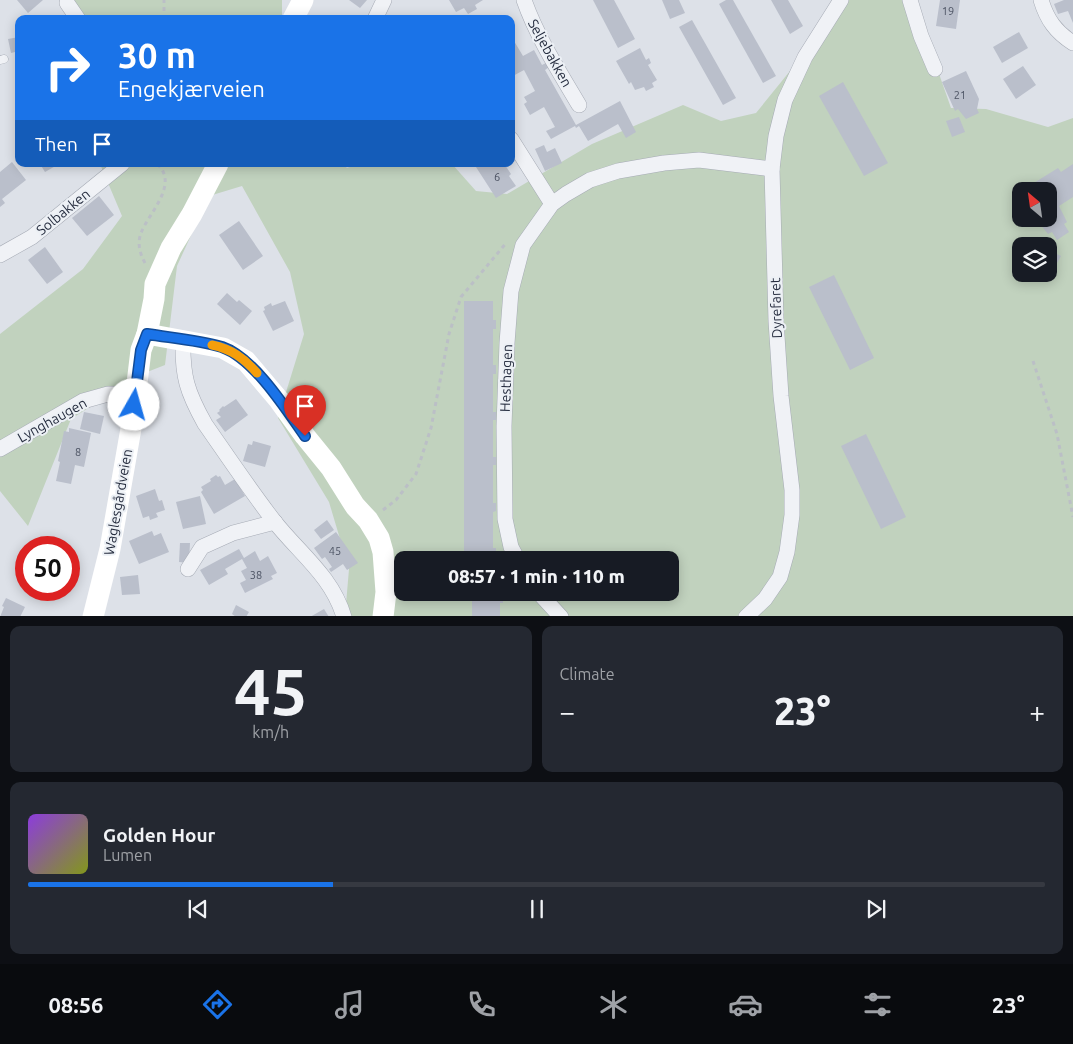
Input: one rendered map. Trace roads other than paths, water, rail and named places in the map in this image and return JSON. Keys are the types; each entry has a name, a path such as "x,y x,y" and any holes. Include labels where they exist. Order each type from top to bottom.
{"main road":[{"path":"295,15 303,0"},
{"name":"Waglesgårdveien","path":"93,616 110,549 141,350 147,334 155,284 171,248 192,214 216,167"},
{"path":"147,334 183,339 224,348 246,361 279,400 331,468 354,506 368,520 378,538 383,552 386,592 383,616"}],"street":[{"path":"376,15 384,0"},
{"name":"Seljebakken","path":"524,0 546,47 579,105"},
{"name":"Dyrefaret","path":"746,616 764,599 780,577 787,552 792,515 792,490 781,396 776,321 772,170 776,136 785,100 805,57 841,0"},
{"path":"910,0 935,69"},
{"path":"1042,0 1051,24 1060,35 1073,43"},
{"path":"67,3 75,15"},
{"path":"515,145 552,204"},
{"name":"Hesthagen","path":"513,551 505,518 504,426 507,343 511,291 523,245 537,224 552,204 566,194 590,180 618,171 664,163 699,160 772,170"},
{"name":"Solbakken","path":"0,255 32,237 118,167"},
{"path":"183,339 184,378 195,407 275,522 314,564 329,584 344,616"},
{"name":"Lynghaugen","path":"0,449 83,401 108,394 135,394"},
{"path":"188,569 202,547 233,533 275,522"},
{"path":"547,601 561,616"}]}
